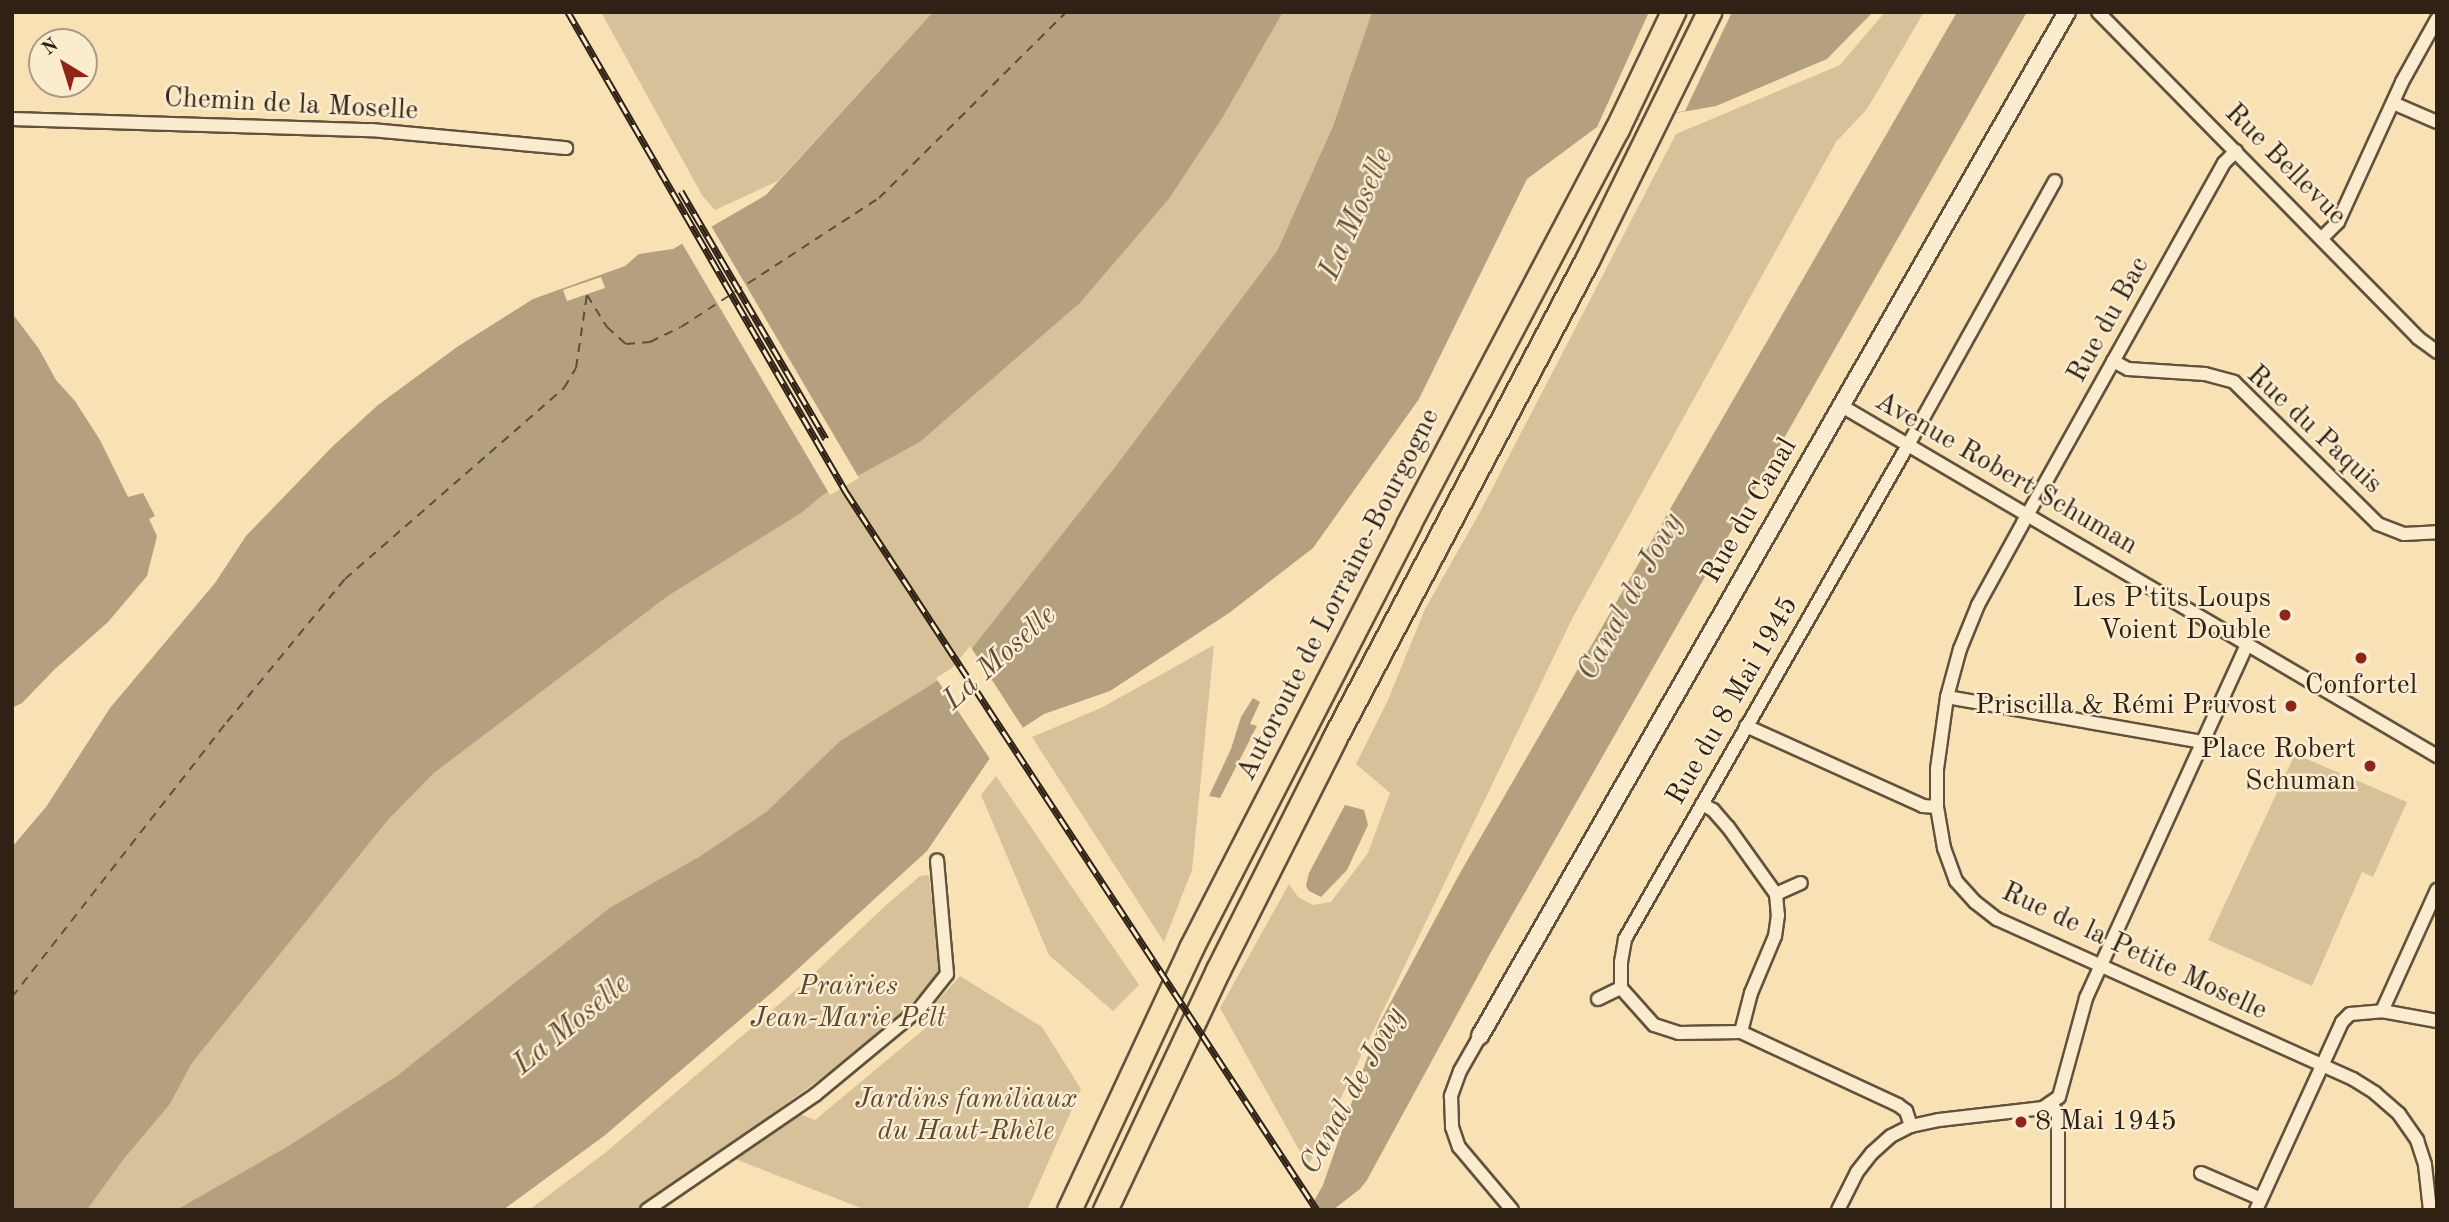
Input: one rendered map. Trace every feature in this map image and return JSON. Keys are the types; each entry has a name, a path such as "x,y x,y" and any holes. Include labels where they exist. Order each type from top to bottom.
{"highway":[{"name":"Autoroute de Lorraine-Bourgogne","path":"1069,1210 1204,923 1408,525 1617,129 1673,12"},
{"path":"1105,1210 1218,970 1334,739 1655,127 1709,12"}],"street":[{"name":"Rue du Canal","path":"1480,1036 2067,12"},
{"name":"Rue Bellevue","path":"2098,12 2418,338 2437,352"},
{"path":"2322,238 2338,222 2419,47 2437,19"},
{"path":"2393,103 2437,122"},
{"name":"Chemin de la Moselle","path":"12,119 371,130 566,148"},
{"name":"Rue du Bac","path":"2028,516 2224,163 2236,151"},
{"name":"Rue du 8 Mai 1945","path":"1621,988 1625,939 1908,445 2054,181"},
{"name":"Rue du Paquis","path":"2113,362 2128,369 2205,374 2234,382 2378,524 2404,534 2437,532"},
{"name":"Avenue Robert Schuman","path":"1840,405 2437,757"},
{"name":"Rue de la Petite Moselle","path":"2028,516 1978,605 1960,649 1947,697 1937,769 1937,807 1944,848 1956,881 1975,902 1997,919 2323,1066 2375,1093 2399,1114 2421,1152 2430,1210"},
{"path":"1838,1210 1857,1172 1872,1153 1891,1136 1911,1126 1939,1120 2043,1108 2052,1104 2063,1090 2080,1014 2247,644"},
{"path":"1947,697 2203,741"},
{"path":"1746,726 1923,806 1937,807"},
{"path":"1702,804 1713,810 1728,827 1776,894 1775,936 1751,993 1741,1032"},
{"path":"647,1210 816,1095 920,1008 947,974 937,860"},
{"path":"1776,894 1801,883"},
{"path":"2382,1011 2437,890"},
{"path":"1598,999 1621,988 1654,1025 1679,1033 1741,1032 1898,1105 1906,1111 1911,1126"},
{"path":"2201,1173 2259,1205 2342,1023 2350,1014 2382,1011 2437,1021"},
{"path":"1480,1036 1460,1071 1451,1096 1452,1127 1459,1147 1512,1210"},
{"path":"2052,1104 2058,1116 2058,1210"}],"green space":[{"path":"601,12 933,12 778,181 715,210 702,195"},
{"path":"1283,12 1372,12 1333,126 1277,251 1115,467 955,671 840,741 766,812 697,858 398,1075 290,1145 176,1210 87,1210 123,1160 170,1104 192,1063 388,820 434,773 668,596 800,513 823,495 920,442 1080,303 1169,199 1223,117"},
{"path":"1885,12 1924,12 1867,109 1836,142 1572,619 1308,1166 1220,1008 1289,884 1298,897 1313,905 1331,902 1368,853 1390,793 1356,764 1388,700 1425,609 1480,512 1676,134 1840,65"},
{"path":"1214,645 1192,870 1164,942 1032,737 1101,708"},
{"path":"2295,754 2407,802 2373,877 2362,872 2312,986 2208,940"},
{"path":"996,776 1139,985 1113,1011 1049,955 981,795"},
{"name":"Prairies Jean-Marie Pelt","path":"929,875 940,974 875,1039 640,1210 529,1210 605,1153 805,982 885,906 920,876"},
{"name":"Jardins familiaux du Haut-Rhèle","path":"960,976 1042,1027 1081,1089 1027,1210 866,1210 735,1159 797,1113 815,1120 934,1021 938,1014 931,1008"}],"water":[{"path":"933,12 1283,12 1223,117 1169,199 1080,303 920,442 823,495 801,513 668,596 434,773 388,820 192,1063 170,1104 123,1160 87,1210 12,1210 12,847 46,807 110,708 215,583 246,536 332,447 378,405 457,347 533,299 625,266 639,254 673,249 766,195"},
{"name":"La Moselle","path":"1372,12 1873,12 1827,59 1716,106 1597,127 1527,179 1419,399 1313,548 1229,613 1110,691 1044,714 1021,729 990,758 927,851 776,989 604,1136 503,1210 176,1210 290,1145 398,1075 611,907 697,858 766,812 840,741 955,670 1115,467 1277,251 1333,126"},
{"name":"Canal de Jouy","path":"1957,12 2027,12 1491,952 1367,1180 1360,1189 1333,1210 1309,1210 1323,1185 1379,1024 1460,873"},
{"path":"12,313 100,440 128,497 143,493 155,516 149,519 157,536 147,576 108,622 22,703 12,708"},
{"path":"1253,698 1260,702 1250,724 1257,726 1220,798 1209,796 1231,749 1241,717"},
{"path":"1345,805 1364,810 1368,825 1347,870 1321,897 1309,891 1306,886 1309,873"}],"pier":[{"path":"1649,12 1732,12 1685,111 1597,127"},
{"path":"710,224 859,478 830,495 680,240"},
{"path":"601,277 605,288 567,301 563,290"},
{"path":"970,646 1025,731 992,762 936,678 952,668"}],"ferry route":[{"path":"587,295 607,327 626,344 650,342 681,327 879,198 1066,12"},
{"path":"12,997 227,722 345,579 564,388 576,368 587,294"}],"railway":[{"path":"568,12 846,492 1317,1210"},
{"path":"681,191 826,439"}],"place":[{"name":"Les P'tits Loups Voient Double","path":"2285,615"},
{"name":"Confortel","path":"2361,658"},
{"name":"Priscilla & Rémi Pruvost","path":"2291,706"},
{"name":"Place Robert Schuman","path":"2370,766"},
{"name":"8 Mai 1945","path":"2021,1122"}]}
